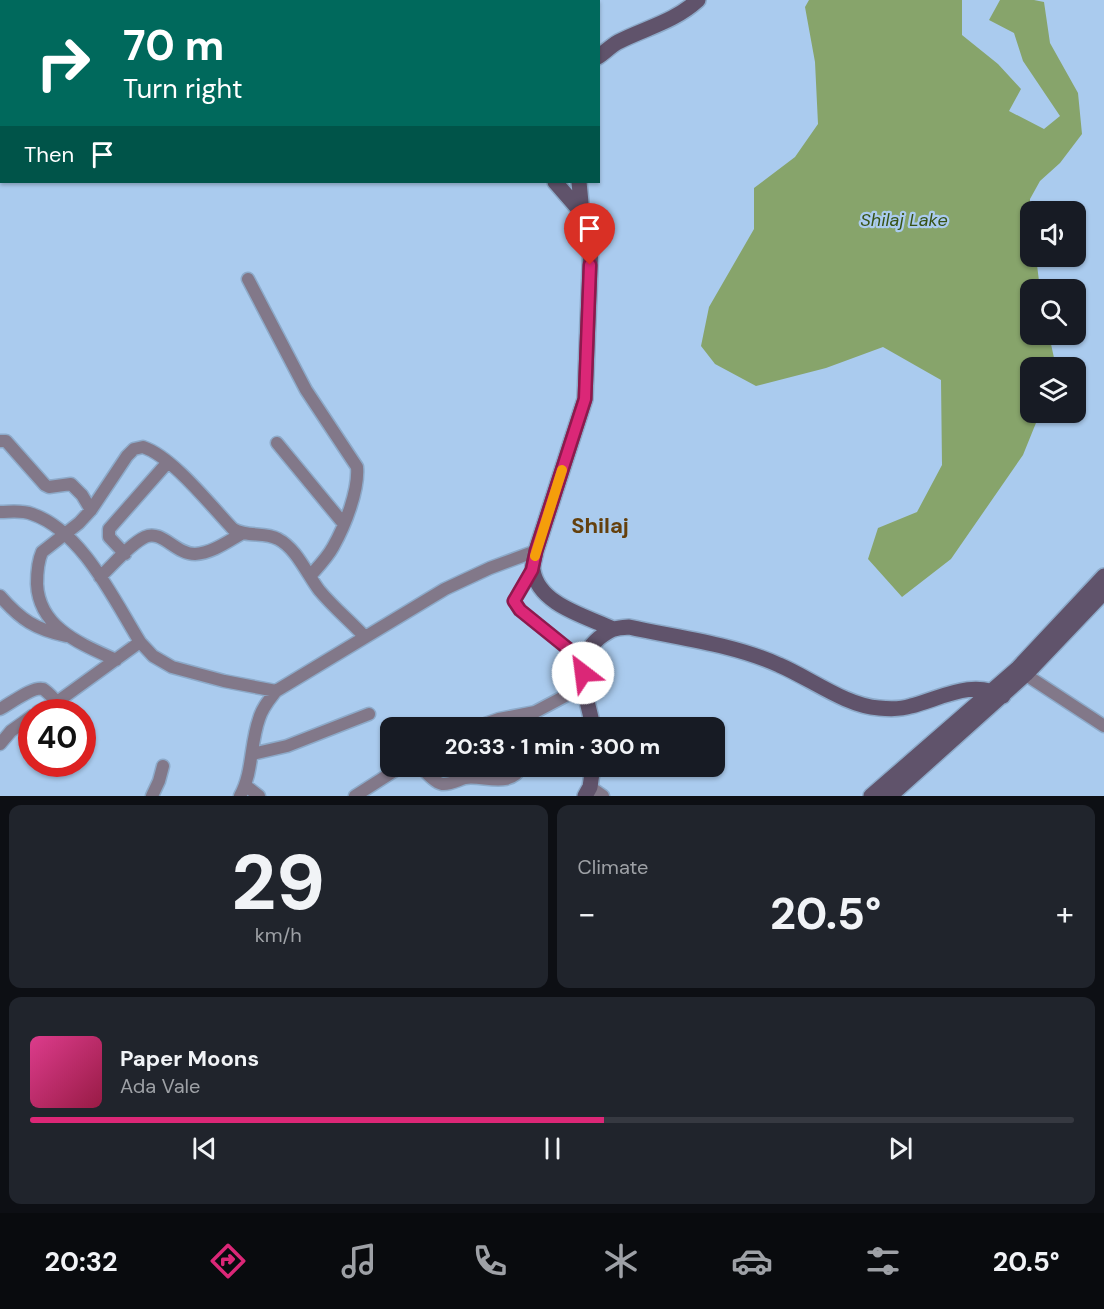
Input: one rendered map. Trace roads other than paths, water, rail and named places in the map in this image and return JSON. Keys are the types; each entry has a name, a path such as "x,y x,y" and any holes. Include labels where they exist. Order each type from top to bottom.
{"street":[{"path":"600,55 616,43 658,26 688,9 698,0"},
{"path":"556,183 582,213"},
{"path":"579,183 582,213 591,242 585,399 536,551 532,570 514,601 520,610 582,660"},
{"path":"248,279 301,381 357,467 358,480 333,548 309,576"},
{"path":"0,441 6,441 45,485 49,487 71,484 91,510"},
{"path":"277,443 343,523"},
{"path":"69,637 53,623 43,610 38,596 39,558 42,552 79,523 91,510 109,481 134,449 143,447 168,462 233,529 241,534 277,538 288,546 320,591 365,637"},
{"path":"124,554 109,537 109,529 168,462"},
{"path":"0,512 30,513 45,519 65,534 81,550 140,642 153,656 172,667 224,681 276,691"},
{"path":"100,577 137,542 153,535 179,551 193,554 207,552 241,534"},
{"path":"259,796 243,791 258,720 265,705 276,691 445,589 490,568 536,551"},
{"path":"532,570 542,589 556,603 611,628 629,627 746,653 779,665 853,702 878,708 908,707 959,691 983,688 998,693"},
{"path":"1022,671 1104,576"},
{"path":"890,796 1104,592"},
{"path":"0,596 28,624 69,637 116,660"},
{"path":"591,717 584,686 582,660 592,644 611,628"},
{"path":"61,699 140,642"},
{"path":"1022,671 1104,726"},
{"path":"509,717 535,712 584,686"},
{"path":"0,709 33,689 40,688 54,699"},
{"path":"871,796 998,693"},
{"path":"531,717 535,712"},
{"path":"252,753 287,746 369,714"},
{"path":"0,744 18,726"},
{"path":"152,796 159,781 162,766"},
{"path":"355,796 385,777"},
{"path":"432,777 438,783 444,784 465,778 502,780 512,777"},
{"path":"587,791 603,796"}],"water":[{"name":"Shilaj Lake","path":"809,0 962,0 962,35 998,64 1021,89 1009,111 1044,129 1060,116 1023,61 1014,33 989,20 1000,0 1044,2 1050,43 1078,93 1082,134 1060,163 1040,181 1030,201 1020,201 1020,267 1037,267 1039,279 1020,279 1020,345 1051,345 1054,357 1020,357 1020,423 1036,423 1023,455 951,559 902,597 868,559 878,528 917,512 942,465 941,380 883,347 826,368 756,386 715,364 701,346 709,307 754,229 754,188 795,157 818,124 815,62 805,7"}],"district":[{"name":"Shilaj","path":"600,525"}]}
